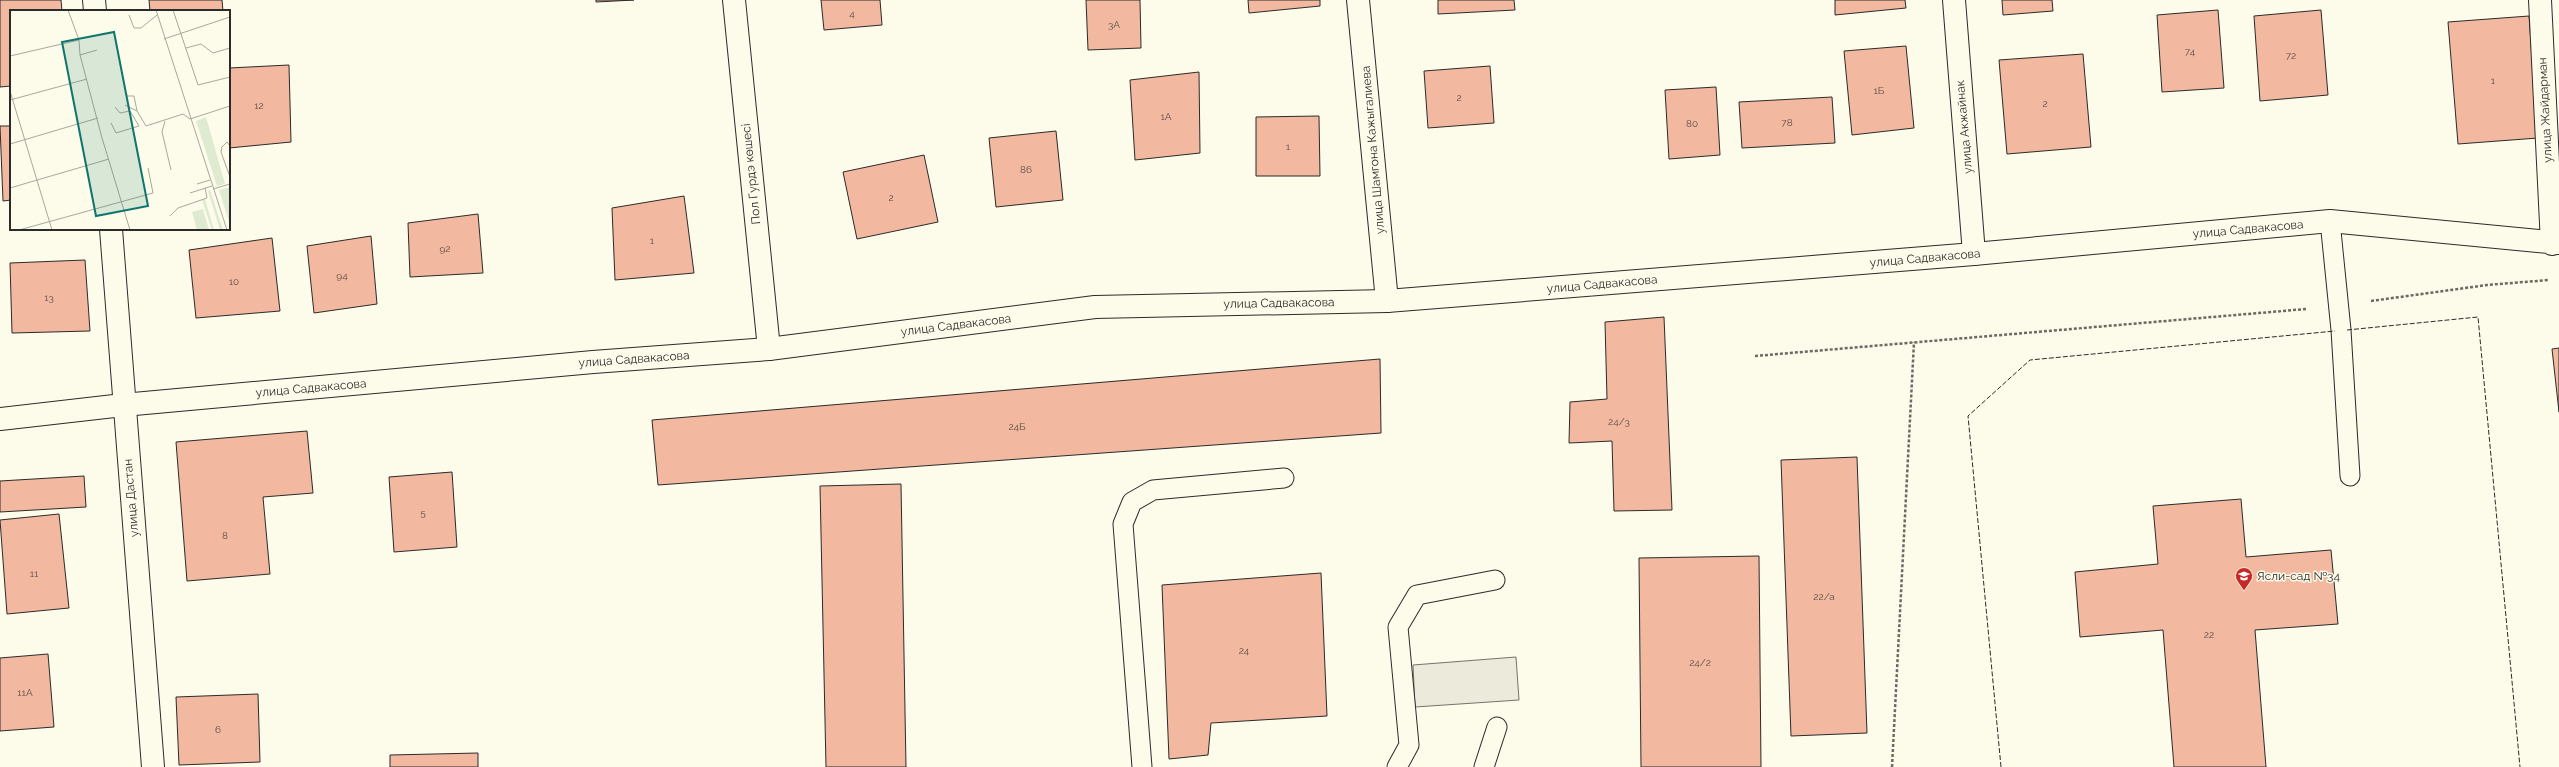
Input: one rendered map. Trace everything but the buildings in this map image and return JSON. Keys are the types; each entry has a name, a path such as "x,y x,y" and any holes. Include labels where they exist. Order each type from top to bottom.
{"street":[{"path":"94,0 95,10"},
{"name":"Пол Гурдэ көшесі","path":"734,0 769,349"},
{"name":"улица Шамгона Кажыгалиева","path":"1358,0 1387,300"},
{"name":"улица Акжайнак","path":"1954,0 1974,254"},
{"name":"улица Жайдарман","path":"2540,0 2555,244"},
{"name":"улица Садвакасова","path":"0,419 123,405 593,362 769,349 1095,307 1387,300 1974,254 2330,222 2555,244"},
{"name":"улица Дастан","path":"111,230 123,405 153,767"}],"lane":[{"path":"2330,222 2338,306 2350,476"},
{"path":"1142,767 1123,524 1132,502 1153,490 1284,478"},
{"path":"1397,767 1409,745 1398,627 1417,595 1495,580"},
{"path":"1484,767 1497,727"}],"path":[{"path":"1755,356 2338,306 2487,285 2552,279"},
{"path":"1892,767 1914,342"}],"shaded area":[{"path":"1516,657 1519,700 1415,707 1413,665"}],"fence":[{"path":"2347,330 2478,317 2520,767"},
{"path":"2001,767 1968,416 2030,360 2335,331"}],"place":[{"name":"Ясли-сад №34","path":"2244,591"}]}
